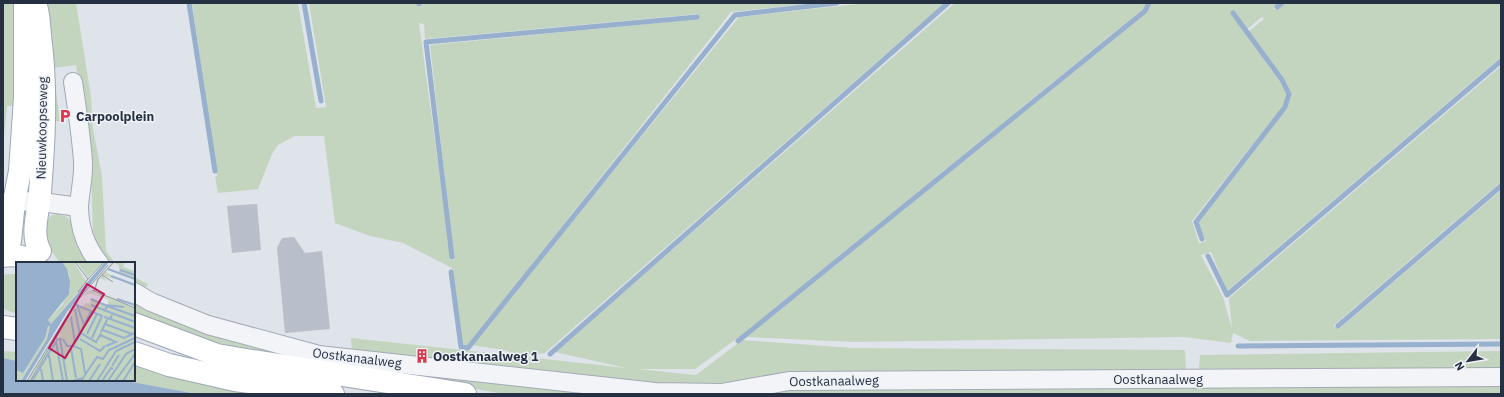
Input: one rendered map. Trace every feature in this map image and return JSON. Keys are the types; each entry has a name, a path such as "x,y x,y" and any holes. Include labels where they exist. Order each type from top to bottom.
{"main road":[{"name":"Nieuwkoopseweg","path":"5,248 9,202 20,171 25,98 25,3"},
{"name":"Nieuwkoopseweg","path":"34,3 37,9 42,47 44,90 44,128 40,201 35,235 36,245 41,259"},
{"path":"5,248 26,244 41,259"},
{"name":"Oostkanaalweg","path":"135,324 217,355 465,394"},
{"path":"3,327 16,329"},
{"path":"3,342 16,343"},
{"path":"135,353 169,365 235,380 333,394"}],"street":[{"path":"73,82 83,162 83,177 79,206 81,222 85,241 98,262"},
{"path":"9,202 40,201 79,206"},
{"name":"Oostkanaalweg","path":"135,293 151,302 208,325 320,355 655,392 721,393 789,381 1501,377"}],"green space":[{"path":"3,3 17,3 18,78 14,106 7,106 4,138 3,138"},
{"path":"41,3 76,3 91,97 93,129 102,176 106,251 114,262 106,262 94,238 91,173 76,65 53,68 60,121 54,121"},
{"path":"192,3 298,3 316,108 326,107 309,3 417,3 418,7 421,7 421,3 814,3 731,12 467,347 462,346 452,268 403,243 370,236 335,223 324,136 295,136 278,145 272,154 258,189 218,193 215,177 217,176","holes":["698,14 699,19 430,45 454,260 451,260 419,23 424,24 425,39"]},
{"path":"867,3 944,3 545,353 527,355 527,357 626,368 555,352 955,3 1148,3 1143,9 739,337 695,369 638,369 696,375 742,340 853,348 1185,350 1186,370 673,388 352,353 351,338 509,355 509,351 471,345 739,17"},
{"path":"1151,3 1278,3 1273,8 1276,10 1285,3 1501,3 1501,57 1227,291 1211,252 1201,255 1223,297 1232,329 1229,298 1501,66 1501,182 1333,326 1339,329 1501,190 1501,339 1250,341 1233,333 1231,343 1184,337 854,342 747,337 1147,12","holes":["1234,11 1247,29 1262,17 1264,19 1248,32 1283,80 1290,94 1287,104 1282,112 1198,223 1206,241 1199,243 1192,221 1280,110 1288,95 1231,13"]},
{"path":"58,214 67,217 72,223 90,262 59,262 46,243 45,222 52,215"},
{"path":"16,274 16,313 3,308 3,275"},
{"path":"135,278 148,284 142,289 135,286"},
{"path":"135,299 307,357 275,355 252,351 218,343 167,327 135,314"},
{"path":"3,351 16,352 16,361 3,358"},
{"path":"1501,351 1501,370 1199,370 1200,355"},
{"path":"135,365 169,376 270,394 197,394 126,381 135,381"},
{"path":"390,369 499,384 610,394 505,394 380,373"},
{"path":"1250,386 1501,387 1501,394 753,394 790,388"}],"water":[{"path":"3,358 16,361 16,381 126,381 197,394 3,394"}],"building":[{"path":"257,204 261,250 232,253 227,206"},
{"path":"294,237 305,253 322,251 330,329 285,333 277,248 282,238"}],"waterway":[{"path":"189,3 215,171"},
{"path":"304,3 321,101"},
{"path":"451,272 461,347 468,348 735,15 837,3"},
{"path":"550,354 948,3"},
{"path":"738,341 1145,11 1149,3"},
{"path":"1277,7 1282,3"},
{"path":"1202,239 1196,222 1285,107 1289,94 1282,80 1233,13"},
{"path":"452,257 426,42 697,17"},
{"path":"1208,256 1227,295 1501,61"},
{"path":"1338,326 1501,186"},
{"path":"1238,346 1501,344"}],"place":[{"name":"Carpoolplein","path":"65,116"},
{"name":"Oostkanaalweg 1","path":"422,356"}]}
